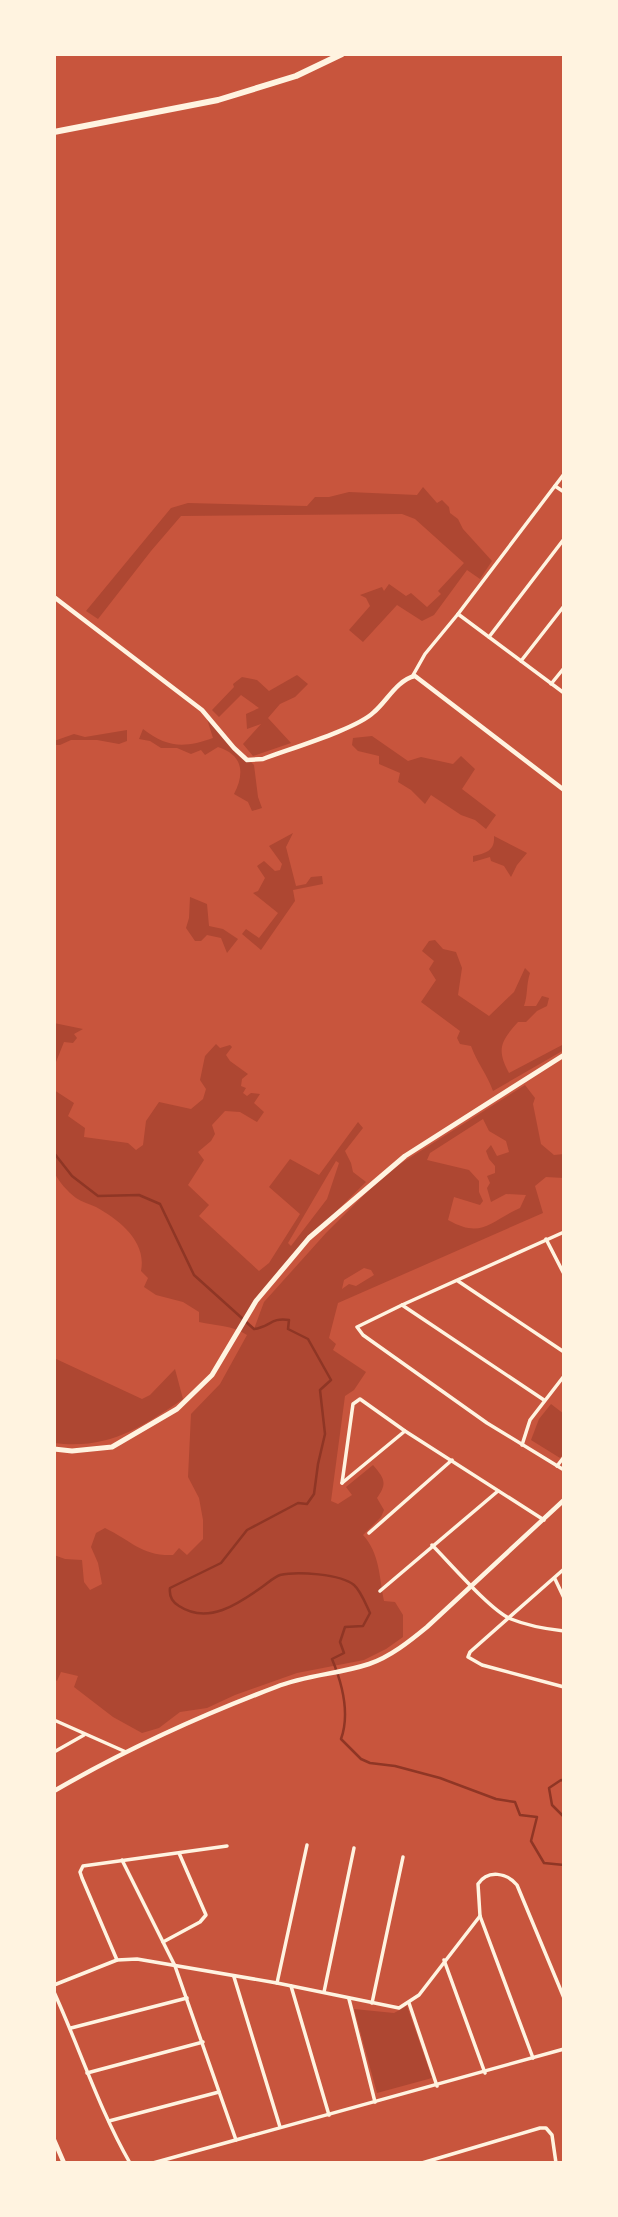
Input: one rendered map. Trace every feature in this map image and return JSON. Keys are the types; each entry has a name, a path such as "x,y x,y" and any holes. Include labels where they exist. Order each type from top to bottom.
{"highway":[{"path":"54,132 218,100 296,76 342,54"}],"main road":[{"path":"54,1449 72,1451 112,1447 177,1409 212,1375 256,1301 309,1238 383,1174 425,1143 564,1055"}],"street":[{"path":"54,597 202,710 233,748 247,760 263,759 366,719 393,691 412,677 425,654 564,474"},
{"path":"555,486 564,492"},
{"path":"489,637 564,539"},
{"path":"522,661 564,606"},
{"path":"458,614 564,693"},
{"path":"551,684 564,668"},
{"path":"412,677 424,681 564,790"},
{"path":"564,1232 359,1325 358,1331 486,1423 564,1470"},
{"path":"546,1239 564,1274"},
{"path":"458,1280 564,1352"},
{"path":"402,1305 544,1400"},
{"path":"522,1445 527,1426 564,1376"},
{"path":"405,1431 342,1483 355,1402 360,1399 544,1520"},
{"path":"557,1466 564,1457"},
{"path":"369,1533 452,1460"},
{"path":"380,1591 498,1491"},
{"path":"54,1791 126,1752 234,1703 293,1681 369,1664 409,1642 564,1500"},
{"path":"432,1545 471,1586 508,1619 564,1631"},
{"path":"564,1569 470,1652 468,1657 482,1665 564,1687"},
{"path":"555,1579 564,1598"},
{"path":"54,1720 126,1752"},
{"path":"54,1752 84,1735"},
{"path":"277,1983 307,1845"},
{"path":"117,1960 80,1872 88,1864 227,1846"},
{"path":"324,1992 354,1848"},
{"path":"163,1942 200,1922 206,1915 180,1853"},
{"path":"372,2003 403,1857"},
{"path":"122,1860 175,1966 236,2140"},
{"path":"533,2058 480,1916 478,1884 490,1874 511,1877 517,1885 564,1998"},
{"path":"54,1985 117,1960 137,1959 277,1983 393,2008 409,2003 426,1986 480,1916"},
{"path":"444,1960 485,2073"},
{"path":"233,1977 280,2127"},
{"path":"291,1986 329,2115"},
{"path":"54,1992 108,2121 130,2163"},
{"path":"71,2028 187,1998"},
{"path":"349,1998 375,2102"},
{"path":"409,2003 437,2086"},
{"path":"87,2073 203,2042"},
{"path":"153,2163 564,2049"},
{"path":"108,2121 219,2092"},
{"path":"422,2163 540,2128 547,2129 552,2135 556,2163"},
{"path":"54,2140 64,2163"}],"shaded area":[{"path":"423,487 437,503 442,500 449,507 450,513 492,561 480,579 467,570 434,615 422,621 397,605 363,642 349,630 370,606 366,598 360,595 382,587 384,591 389,584 406,596 411,593 427,607 441,594 438,591 464,563 415,519 402,514 181,516 98,619 86,611 171,508 188,503 307,506 315,497 349,492 417,495"},
{"path":"297,675 308,684 295,697 280,704 268,718 291,743 253,756 243,744 261,724 247,729 246,714 259,708 241,695 219,717 212,710 242,677 257,680 269,691"},
{"path":"207,719 254,765 262,808 252,811 248,802 234,794 240,779 240,766 226,750 218,747 205,755 201,750 191,754 177,748 161,748 150,741 139,739 143,729 168,743 185,745 203,741 213,738"},
{"path":"127,730 127,741 119,744 97,740 71,740 54,745 54,741 74,734 85,737"},
{"path":"372,736 408,761 421,757 453,764 461,756 475,769 462,789 496,815 486,829 431,795 425,804 398,782 400,773 379,764 379,756 358,751 352,745 353,738"},
{"path":"293,833 286,847 296,886 306,884 311,877 322,876 323,884 293,890 295,901 261,950 242,934 246,929 259,938 278,913 253,893 258,891 265,878 257,866 264,861 275,871 280,870 282,864 269,846"},
{"path":"494,836 527,853 511,877 504,866 491,861 490,857 473,862 473,856 491,848"},
{"path":"190,897 207,904 209,926 223,929 238,939 227,953 221,938 207,935 201,941 195,941 186,928"},
{"path":"435,940 443,949 456,952 462,968 458,995 489,1016 514,992 525,968 530,973 524,1006 536,1006 542,996 549,998 547,1006 526,1022 518,1022 504,1040 503,1058 509,1073 564,1044 564,1050 493,1091 471,1046 460,1044 457,1038 460,1031 421,1002 436,980 429,969 434,961 422,951 429,941"},
{"path":"54,1023 83,1029 74,1034 77,1038 73,1043 64,1042 54,1067"},
{"path":"216,1044 220,1048 230,1045 232,1047 226,1055 248,1074 242,1079 241,1086 246,1088 243,1093 247,1096 251,1093 260,1094 254,1103 264,1112 257,1122 240,1112 225,1111 212,1125 215,1134 211,1141 198,1152 204,1160 188,1185 209,1205 199,1216 259,1271 269,1263 300,1214 269,1187 290,1159 319,1175 358,1122 363,1128 345,1151 353,1172 366,1182 299,1248 242,1319 254,1329 264,1302 369,1190 400,1164 525,1085 535,1098 533,1104 541,1144 554,1155 564,1154 564,1178 546,1177 535,1186 543,1213 338,1303 329,1338 336,1344 333,1350 366,1372 354,1390 345,1396 331,1501 338,1504 352,1495 346,1487 373,1465 382,1477 383,1488 377,1498 384,1510 381,1517 363,1535 376,1558 384,1601 395,1602 403,1615 403,1637 364,1660 297,1673 207,1708 180,1712 159,1728 142,1733 113,1717 74,1687 78,1676 61,1672 57,1681 54,1678 54,1555 82,1560 84,1582 90,1590 102,1584 98,1563 91,1547 96,1533 105,1528 137,1547 162,1555 173,1555 179,1548 187,1555 203,1539 199,1498 188,1477 191,1414 220,1384 247,1335 230,1328 199,1322 199,1312 183,1302 156,1295 144,1287 148,1278 141,1271 140,1250 129,1233 105,1212 76,1198 61,1183 54,1172 54,1090 74,1103 68,1116 85,1128 84,1137 128,1143 136,1150 143,1145 146,1121 159,1102 191,1109 203,1099 206,1089 200,1080 205,1056","holes":["483,1119 489,1131 506,1141 509,1152 497,1156 491,1145 486,1151 495,1166 495,1173 487,1176 491,1202 506,1194 526,1195 520,1208 485,1226 469,1228 448,1220 454,1197 480,1205 483,1201 479,1192 479,1181 469,1170 427,1160 430,1153","336,1161 339,1163 327,1199 291,1246 288,1243","364,1268 371,1270 374,1275 356,1286 349,1284 342,1289 344,1280"]},
{"path":"54,1358 142,1399 150,1395 175,1369 183,1399 138,1428 107,1440 54,1443"},
{"path":"551,1404 564,1414 564,1453 560,1458 531,1440 539,1419"},
{"path":"407,2006 432,2078 377,2093 354,2009 394,2013"}],"waterway":[{"path":"54,1153 72,1176 98,1196 139,1195 160,1204 194,1275 254,1329 274,1321 289,1320 288,1329 308,1339 331,1380 320,1390 325,1434 314,1494 307,1504 298,1503 247,1530 221,1563 170,1588 173,1601 190,1611 212,1613 233,1605 276,1577 288,1574 329,1576 354,1585 370,1613 363,1626 345,1627 340,1642 344,1653 332,1659 344,1699 345,1719 341,1739 361,1759 370,1763 395,1766 440,1778 496,1799 515,1802 520,1815 537,1817 531,1841 544,1863 564,1865"},
{"path":"564,1781 561,1780 549,1788 552,1805 564,1817"}]}
